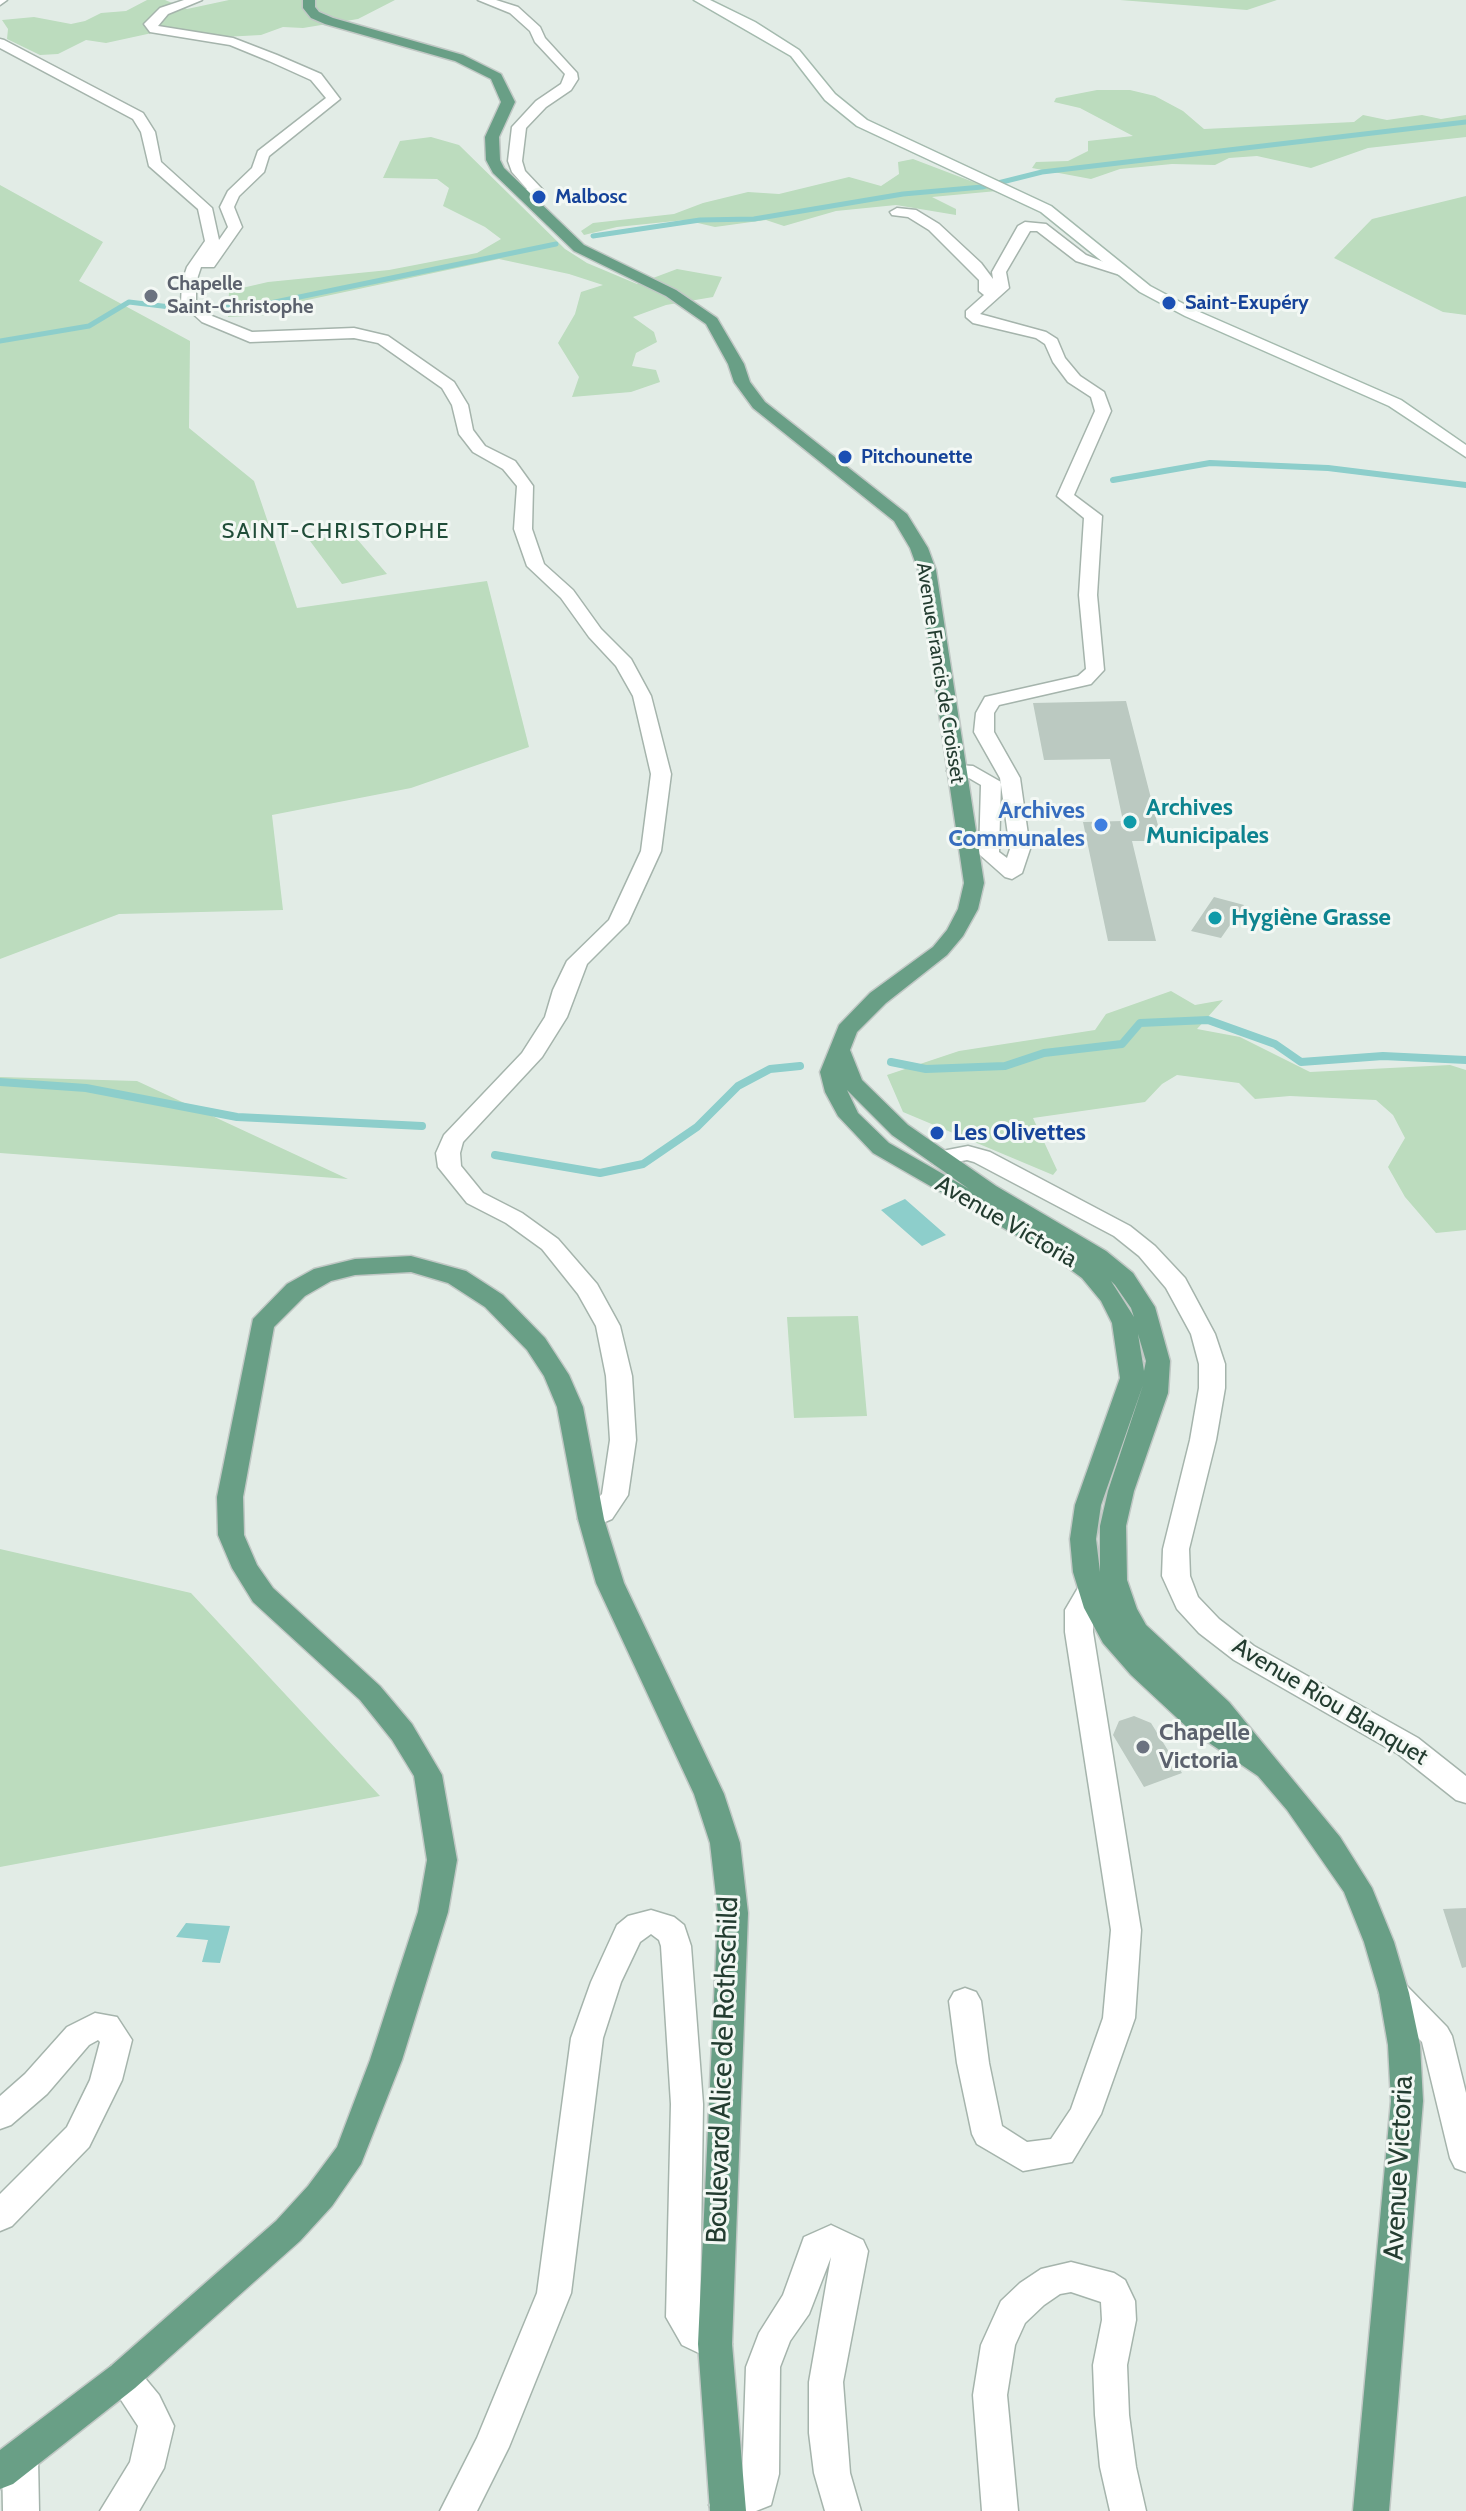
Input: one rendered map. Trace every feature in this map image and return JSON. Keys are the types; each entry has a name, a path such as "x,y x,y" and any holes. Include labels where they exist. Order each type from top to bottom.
{"main road":[{"name":"Avenue Francis de Croisset","path":"309,0 309,8 315,15 329,21 459,58 496,77 508,102 492,137 493,160 498,170 592,257 671,293 712,321 736,364 742,382 759,405 901,518 919,548 927,570 974,883 968,909 956,932 940,951 858,1015 839,1049 831,1072 836,1092"},
{"path":"839,1049 852,1083 862,1095 900,1130 940,1158"},
{"path":"836,1092 912,1153 940,1158"},
{"name":"Avenue Victoria","path":"836,1092 862,1131 909,1166 1060,1251 1091,1272 1112,1298 1124,1323 1133,1378 1088,1505 1083,1539 1086,1572 1113,1636 1141,1668 1200,1722 1265,1767"},
{"path":"940,1158 937,1172 951,1189"},
{"name":"Avenue Victoria","path":"940,1158 988,1191 1098,1256 1124,1279 1143,1307 1158,1361 1155,1393 1121,1491 1113,1526 1113,1580 1123,1609 1136,1632 1219,1710 1322,1834 1357,1888 1379,1942 1394,1993 1404,2045 1407,2101 1371,2511"},
{"name":"Boulevard Alice de Rothschild","path":"10,2465 123,2377 288,2231 320,2196 350,2154 386,2060 433,1912 442,1860 428,1775 402,1732 370,1693 263,1595 245,1568 231,1535 230,1497 262,1325 296,1290 323,1275 355,1267 411,1264 433,1268 477,1288 513,1318 536,1344 556,1375 570,1407 591,1519 610,1583 709,1794 725,1843 733,1913 715,2344 728,2508"}],"street":[{"path":"190,297 207,266 232,235 235,227 227,207 233,194 259,169 263,154 333,99 316,77 273,58 233,42 154,29 150,24 164,11 196,0"},
{"path":"484,0 514,10 536,30 539,39 571,73 572,79 566,87 541,104 519,127 515,161 519,172 536,190 522,194"},
{"path":"700,0 751,25 795,53 830,97 862,123 1046,209 1120,271 1169,303 1395,403 1424,420 1466,452"},
{"path":"0,43 138,116 148,132 154,163 199,202 208,217 212,241 194,267 189,282 189,303 207,319 250,337 354,333 383,339 448,385 460,405 465,431 479,449 509,465 525,486 523,529 536,566 567,594 595,633 624,663 642,696 661,774 651,851 618,923 578,961 564,990 556,1017 531,1057 452,1140 448,1153 450,1167 475,1198 514,1218 550,1244 588,1290 608,1326 619,1376 623,1440 615,1495 603,1512 591,1519"},
{"path":"897,212 911,213 934,227 976,266 986,280 986,291 996,295"},
{"path":"957,771 982,775 991,782 989,854 1012,873 1020,849 1010,778 984,732 985,713 992,701 1084,680 1095,670 1088,595 1093,516 1065,496 1103,411 1098,395 1074,379 1058,359 1052,342 1041,335 978,320 971,314 1002,288 999,272 1025,226 1041,227 1081,258 1120,271"},
{"name":"Avenue Riou Blanquet","path":"940,1158 968,1153 982,1157 1122,1231 1147,1251 1176,1284 1203,1334 1212,1364 1212,1388 1203,1440 1176,1549 1176,1576 1187,1602 1209,1626 1244,1653 1408,1746 1466,1792"},
{"path":"965,2001 973,2063 988,2134 1023,2157 1061,2152 1085,2114 1119,2018 1126,1930 1079,1632 1079,1610 1092,1588"},
{"path":"458,2511 497,2434 554,2293 587,2038 628,1934 639,1925 651,1922 673,1934 676,1946 687,2104 683,2317 694,2334 715,2344"},
{"path":"1394,1993 1436,2036 1466,2158"},
{"path":"0,2115 36,2084 78,2036 95,2026 106,2026 116,2040 106,2080 78,2137 0,2216"},
{"path":"728,2508 758,2493 763,2367 776,2333 797,2303 816,2248 831,2240 851,2251 826,2382 830,2460 843,2511"},
{"path":"1000,2511 990,2395 998,2345 1013,2312 1032,2294 1053,2280 1071,2277 1102,2284 1113,2291 1118,2301 1119,2320 1110,2365 1112,2415 1118,2467 1128,2511"},
{"path":"118,2511 146,2468 156,2426 147,2407 123,2377"},
{"path":"10,2465 21,2511"}],"green space":[{"path":"147,0 165,0 187,9 229,0 395,0 358,19 303,28 283,27 261,35 224,37 175,28 106,43 86,40 58,54 40,55 7,39 8,29 2,20 34,17 71,24 101,13 126,11"},
{"path":"1120,0 1277,0 1247,10"},
{"path":"1097,90 1130,90 1155,96 1183,111 1204,129 1354,122 1363,115 1387,120 1422,115 1441,119 1466,115 1466,137 1368,148 1311,168 1257,156 1229,158 1215,165 1172,164 1120,169 1091,179 1032,168 1036,162 1068,161 1088,151 1088,141 1133,136 1080,108 1054,102 1056,98"},
{"path":"431,137 459,145 565,249 587,263 637,284 677,269 722,277 713,297 666,305 633,317 654,332 657,342 636,353 632,366 656,370 660,382 631,392 572,397 579,377 558,343 575,314 581,292 603,285 569,274 499,259 298,302 269,315 228,317 229,291 268,282 389,270 477,253 501,239 485,227 443,206 449,188 437,179 383,178 400,141"},
{"path":"913,159 997,191 932,197 956,209 956,215 896,205 836,211 784,226 766,220 715,227 685,220 617,227 584,235 581,231 593,223 674,214 748,192 779,194 849,177 881,186 899,174 898,162"},
{"path":"0,185 103,242 79,281 190,341 189,428 254,481 297,608 487,581 529,747 411,788 272,815 283,910 119,914 0,959"},
{"path":"1466,196 1466,315 1443,312 1334,258 1372,219"},
{"path":"351,532 387,574 342,584 310,541"},
{"path":"1171,991 1195,1005 1223,1000 1197,1029 1240,1037 1310,1072 1450,1065 1466,1070 1466,1230 1436,1233 1405,1197 1388,1167 1405,1138 1393,1115 1376,1100 1290,1096 1255,1099 1239,1083 1177,1075 1162,1084 1145,1102 1033,1118 1057,1170 1053,1175 903,1112 887,1075 959,1051 1095,1030 1106,1014"},
{"path":"0,1077 137,1081 348,1179 0,1153"},
{"path":"858,1316 867,1416 794,1418 787,1317"},
{"path":"0,1549 191,1593 380,1796 0,1867"}],"water":[{"path":"905,1199 946,1235 922,1246 881,1210"},
{"path":"186,1923 230,1926 220,1963 202,1962 208,1940 176,1937"}],"building":[{"name":"Archives Municipales","path":"1126,701 1162,841 1132,841 1156,941 1108,941 1083,822 1123,821 1110,759 1044,760 1033,703"},
{"name":"Hygiène Grasse","path":"1214,897 1244,905 1221,938 1191,931"},
{"name":"Chapelle Victoria","path":"1134,1716 1151,1723 1182,1773 1144,1787 1113,1735 1119,1721"},
{"path":"1466,1908 1466,1967 1462,1968 1443,1909"}],"waterway":[{"path":"593,236 700,220 754,219 903,194 982,187 1042,172 1466,122"},
{"path":"200,305 246,308 556,244"},
{"path":"0,341 89,326 129,302 170,307"},
{"path":"1113,480 1210,463 1328,468 1466,485"},
{"path":"891,1062 926,1069 1005,1066 1044,1053 1122,1044 1140,1023 1208,1020 1275,1044 1301,1062 1383,1056 1466,1060"},
{"path":"495,1155 600,1173 643,1164 697,1127 738,1086 770,1069 800,1066"},
{"path":"0,1082 86,1088 237,1117 422,1126"}],"place":[{"name":"Malbosc","path":"539,197"},
{"name":"Chapelle Saint-Christophe","path":"151,296"},
{"name":"Saint-Exupéry","path":"1169,303"},
{"name":"Pitchounette","path":"845,457"},
{"name":"Archives Municipales","path":"1130,822"},
{"name":"Archives Communales","path":"1101,825"},
{"name":"Hygiène Grasse","path":"1215,918"},
{"name":"Les Olivettes","path":"937,1133"},
{"name":"Chapelle Victoria","path":"1143,1747"}],"district":[{"name":"SAINT-CHRISTOPHE","path":"336,532"}]}
